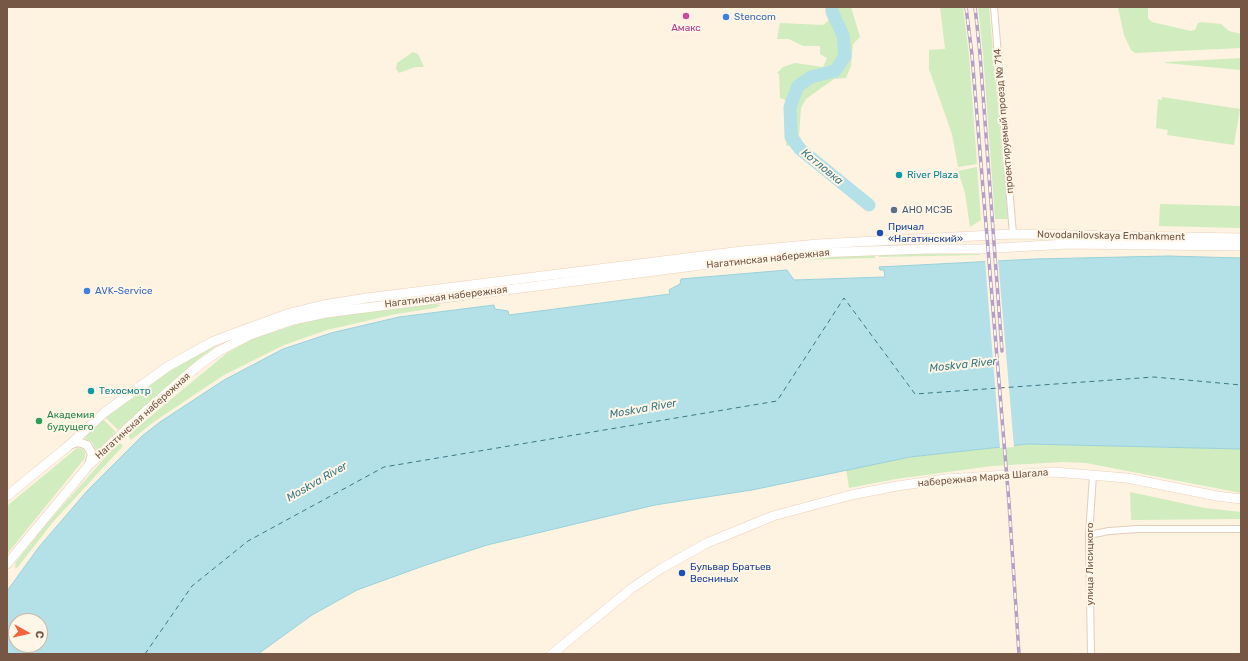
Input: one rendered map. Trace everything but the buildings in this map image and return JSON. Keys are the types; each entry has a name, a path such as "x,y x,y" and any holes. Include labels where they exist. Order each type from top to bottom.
{"main road":[{"name":"Novodanilovskaya Embankment","path":"980,235 1013,234 1241,238"},
{"name":"Нагатинская набережная","path":"7,496 67,447 105,412 136,389 189,355 230,335 290,313 323,305 367,298 742,251 818,244 980,235"},
{"name":"Novodanilovskaya Embankment","path":"980,249 1068,244 1241,246"},
{"name":"Нагатинская набережная","path":"7,564 89,465 140,415 199,365 219,351 250,335 293,320 365,308 775,256 865,250 980,249"},
{"name":"набережная Марка Шагала","path":"552,654 618,599 662,568 722,536 773,516 872,491 946,479 1054,472 1127,478 1217,496 1241,499"}],"street":[{"name":"проектируемый проезд № 714","path":"994,7 1013,234"},
{"path":"67,447 78,442 88,445 92,454 89,465"},
{"name":"улица Лисицкого","path":"1091,654 1089,535 1093,475"},
{"path":"1089,535 1109,531 1241,529"}],"green space":[{"path":"827,7 851,7 860,37 853,44 851,66 846,78 834,79 806,99 801,108 799,136 801,138 801,145 834,169 833,173 829,175 791,145 786,146 789,110 784,99 780,98 779,74 777,73 783,67 795,63 823,67 827,58 820,54 820,46 803,46 789,39 777,39 780,23 823,25 828,21 829,9"},
{"path":"940,7 963,7 969,56 977,164 958,167 952,134 929,69 929,50 945,49"},
{"path":"978,7 989,7 1008,219 995,219 983,53"},
{"path":"1118,7 1148,7 1148,18 1152,22 1191,31 1195,30 1198,23 1201,22 1221,24 1229,31 1241,34 1241,48 1135,53 1131,50 1124,35"},
{"path":"413,52 418,54 424,67 415,67 399,73 396,69 397,63"},
{"path":"1241,58 1241,70 1165,63 1166,62"},
{"path":"1162,97 1240,109 1234,145 1167,135 1168,130 1156,128 1158,99 1162,100"},
{"path":"977,167 981,220 970,227 965,193 958,171"},
{"path":"1160,204 1241,206 1241,228 1159,226"},
{"path":"980,251 980,255 879,257 879,253"},
{"path":"875,254 875,258 754,261"},
{"path":"430,303 441,305 435,308 396,314 327,330 284,345 224,375 155,421 131,440 128,435 227,353 252,339 301,323 343,314"},
{"path":"221,343 197,360 118,430 105,417 174,368"},
{"path":"103,419 116,432 97,452 92,442 82,437"},
{"path":"119,442 123,446 53,522 17,568 15,567 16,562 48,522"},
{"path":"1028,444 1241,449 1241,493 1086,463 1063,462 992,466 896,479 849,488 846,469 910,457"},
{"path":"77,448 83,449 85,458 7,554 7,506"},
{"path":"1130,492 1205,508 1241,512 1241,519 1131,520"}],"water":[{"name":"Moskva River","path":"1168,256 1241,258 1241,449 1028,444 910,457 752,490 655,505 487,545 357,590 312,615 258,654 7,654 7,591 39,547 87,491 142,436 160,422 224,380 283,349 331,333 399,317 494,305 495,309 508,311 509,315 670,294 669,290 680,284 681,279 787,270 794,280 885,277 884,270 880,270 879,267 1035,259"}],"pier":[{"path":"998,259 1014,447 1000,448 985,260"}],"waterway":[{"name":"Котловка","path":"832,7 832,12 843,35 845,56 835,71 811,77 798,86 790,107 791,137 800,149 869,205"}],"ferry route":[{"path":"145,654 192,586 248,541 384,467 777,401 844,298 915,394 1154,377 1241,385"}],"railway":[{"path":"966,7 972,55 1009,503 1019,654"},
{"path":"975,7 980,54 1002,351"}],"place":[{"name":"Амакс","path":"686,16"},
{"name":"Stencom","path":"726,17"},
{"name":"River Plaza","path":"899,175"},
{"name":"АНО МСЭБ","path":"894,210"},
{"name":"Причал «Нагатинский»","path":"880,233"},
{"name":"AVK-Service","path":"87,291"},
{"name":"Техосмотр","path":"91,391"},
{"name":"Академия будущего","path":"39,421"},
{"name":"Бульвар Братьев Весниных","path":"682,573"}]}
